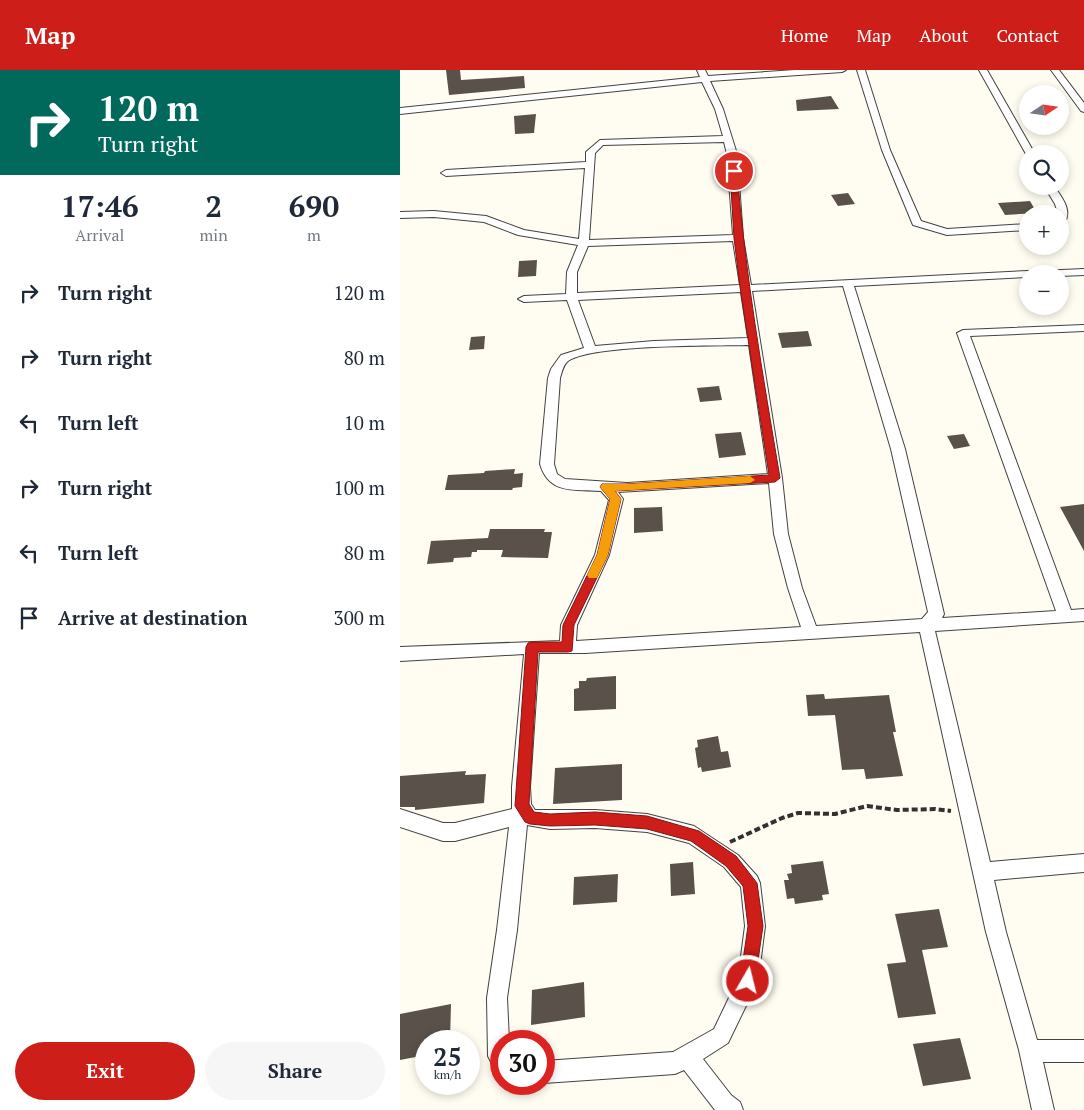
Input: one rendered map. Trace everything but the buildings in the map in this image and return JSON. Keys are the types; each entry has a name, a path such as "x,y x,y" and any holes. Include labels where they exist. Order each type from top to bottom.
{"street":[{"path":"702,70 719,109 732,154 738,238 744,287 775,478 781,534 795,588 810,632"},
{"path":"400,111 792,72 842,70"},
{"path":"861,70 886,150 917,223 947,232 1019,228"},
{"path":"983,70 1026,145"},
{"path":"1055,70 1084,109"},
{"path":"591,350 571,297 572,272 584,243 591,152 600,143 618,141 728,139"},
{"path":"446,172 590,165"},
{"path":"400,215 434,214 486,219 522,233 584,243 738,238"},
{"path":"1069,273 1084,272"},
{"path":"524,299 1019,274"},
{"path":"847,282 898,449 936,614 926,625"},
{"path":"1066,617 963,333 1084,328"},
{"path":"753,341 604,348 565,358 557,367 554,378 547,464 554,481 564,484 605,487 626,488 775,478"},
{"path":"568,647 568,625 602,555 616,499 605,487"},
{"path":"400,654 568,647 1084,615"},
{"path":"926,625 983,872 989,907 1030,1051 1043,1110"},
{"path":"498,1030 497,998 507,930 520,811 532,647"},
{"path":"400,818 443,832 455,832 520,811"},
{"path":"520,811 530,818 550,820 595,819 647,822 694,835 731,861 750,883 755,926 748,981 721,1036 675,1063 555,1071"},
{"path":"983,872 1084,863"},
{"path":"1030,1051 1084,1050"},
{"path":"688,1056 723,1103 732,1110"}],"path":[{"path":"707,845 736,840 782,818 798,814 835,814 867,806 897,810 935,808 969,814"}],"slow traffic":[{"path":"593,575 602,555 616,499 605,487 626,488 750,480"}],"route":[{"path":"734,171 738,238 744,287 775,478 626,488 605,487 616,499 602,555 568,625 568,647 532,647 522,806 530,818 647,822 694,835 731,861 750,883 755,926 748,981"}]}
